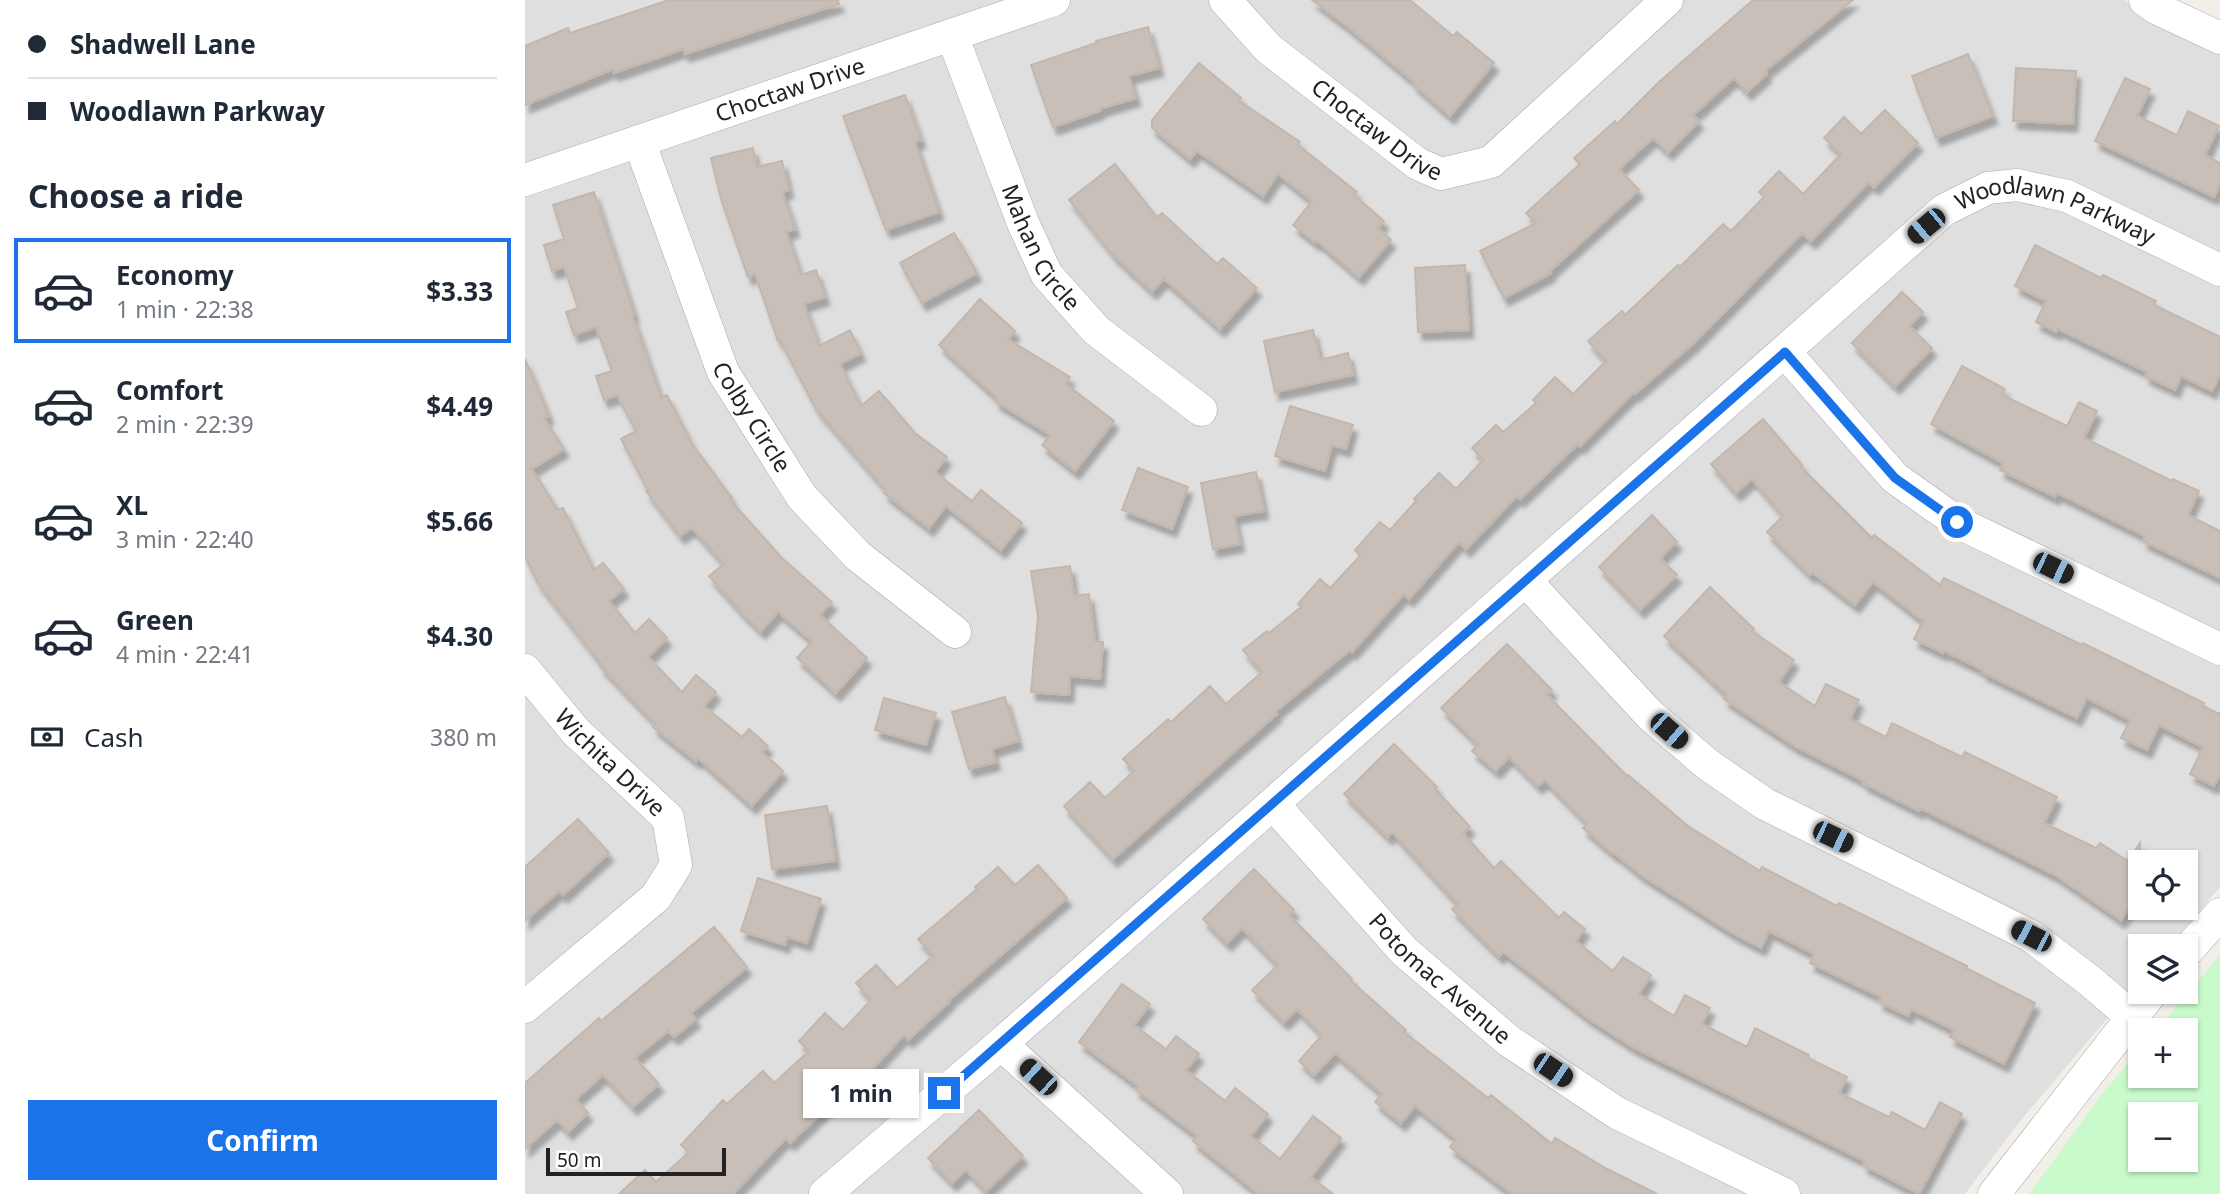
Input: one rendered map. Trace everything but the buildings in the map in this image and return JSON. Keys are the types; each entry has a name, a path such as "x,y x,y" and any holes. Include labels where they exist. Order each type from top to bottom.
{"street":[{"name":"Choctaw Drive","path":"525,180 1054,0"},
{"name":"Choctaw Drive","path":"1225,0 1269,49 1418,164 1441,174 1491,162 1667,0"},
{"path":"2145,0 2156,8 2220,38"},
{"name":"Mahan Circle","path":"952,35 1023,223 1047,275 1096,330 1201,410"},
{"name":"Colby Circle","path":"639,141 723,372 802,497 858,556 955,632"},
{"name":"Woodlawn Parkway","path":"825,1194 1001,1044 1944,210 1989,188 2017,186 2067,196 2220,270"},
{"path":"1785,352 1895,478 1957,522 2220,649"},
{"path":"1525,580 1650,715 1707,764 1765,804 2031,936 2132,1017"},
{"name":"Wichita Drive","path":"525,670 576,732 668,818 676,865 656,897 525,1007"},
{"name":"Potomac Avenue","path":"1273,804 1404,951 1510,1041 1618,1113 1784,1194"},
{"path":"2198,939 2220,914"},
{"path":"1994,1194 2142,1004"},
{"path":"1001,1044 1167,1194"}],"shaded area":[{"path":"525,0 2124,0 2166,28 2220,54 2220,887 2198,913 2198,850 2128,850 2128,920 2192,920 2180,934 2128,934 2128,994 2020,1121 1965,1194 525,1194"}],"green space":[{"path":"2220,955 2220,1194 2029,1194 2128,1063 2128,1088 2198,1088 2198,1018 2167,1018 2179,1004 2198,1004 2198,981"}],"route":[{"path":"944,1093 1785,352 1895,478 1957,522"}]}
